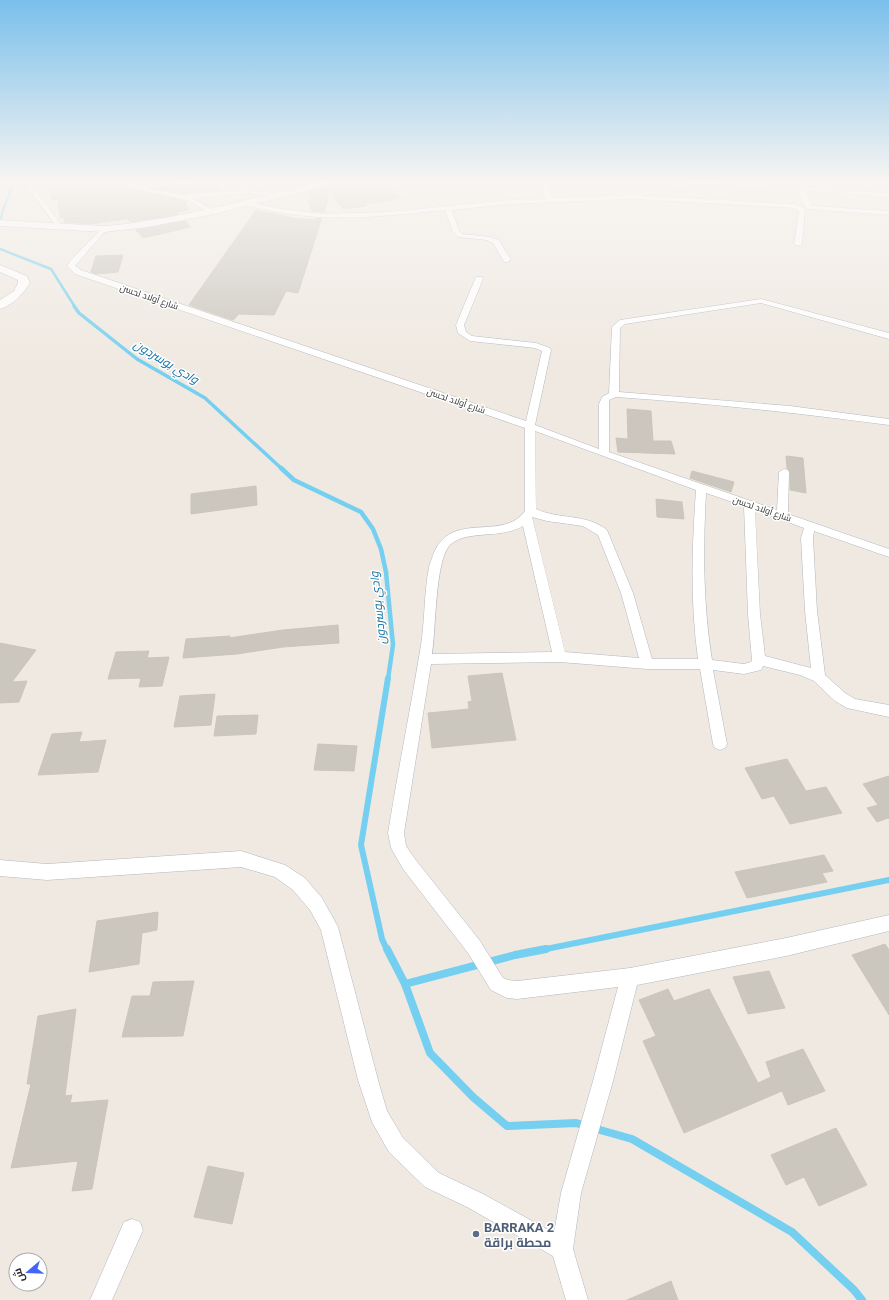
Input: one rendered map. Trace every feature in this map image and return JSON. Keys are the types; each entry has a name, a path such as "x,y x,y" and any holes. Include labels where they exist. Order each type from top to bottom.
{"street":[{"name":"شارع أولاد لحسن","path":"92,242 71,266 83,275 530,426 604,454 889,553"},
{"path":"495,242 507,260"},
{"path":"0,268 23,278 24,283 18,293 0,305"},
{"path":"479,279 460,325 462,333 470,338 536,346 547,350 530,426 531,465 528,515 560,657"},
{"path":"614,394 616,327 623,322 761,301 889,336"},
{"path":"604,454 604,404 605,399 614,394 790,409 889,422"},
{"path":"782,516 784,472"},
{"path":"701,488 699,526 699,588 701,627 705,664 720,744"},
{"path":"424,659 560,657 647,664 705,664 744,669 756,666 759,660 754,614 749,505"},
{"path":"528,515 523,522 515,526 471,532 456,536 445,542 437,560 434,572 429,635 396,833 399,848 408,864 423,880 474,947 496,984 507,989 517,990 630,977 786,947 889,923"},
{"path":"528,515 590,524 598,527 603,533 627,593 647,664"},
{"path":"810,526 807,538 811,611 819,677"},
{"path":"759,660 802,670 819,677 840,697 852,704 889,711"},
{"path":"0,868 47,872 241,859 280,871 299,884 316,904 329,927 368,1080 379,1115 396,1145 432,1180 476,1201 562,1249"},
{"path":"577,1300 562,1249 571,1193 603,1081 630,977"},
{"path":"101,1300 132,1230"}],"building":[{"path":"234,242 314,242 298,293 286,291 274,315 239,314 233,320 189,305"},
{"path":"123,255 118,272 97,274 91,272 96,256"},
{"path":"627,409 651,411 653,441 671,441 675,454 618,452 616,438 628,439"},
{"path":"786,456 803,458 806,493 790,490 790,472 787,468"},
{"path":"692,471 734,482 731,492 690,478"},
{"path":"256,486 257,505 191,514 191,494"},
{"path":"656,499 682,502 684,519 657,517"},
{"path":"338,625 339,643 283,647 237,654 183,658 186,639 230,636 229,638 283,630"},
{"path":"0,643 36,650 12,682 27,681 19,702 0,703"},
{"path":"149,651 147,658 169,657 162,686 139,687 141,678 108,679 116,652"},
{"path":"502,673 516,740 432,748 428,713 469,709 468,702 472,701 468,676"},
{"path":"215,694 211,725 174,727 180,696"},
{"path":"258,715 256,734 214,736 217,716"},
{"path":"82,732 79,742 106,740 98,772 38,775 52,734"},
{"path":"318,744 357,746 354,771 314,770"},
{"path":"787,759 806,791 826,787 842,813 790,824 774,796 762,799 745,768"},
{"path":"889,776 889,819 888,818 877,822 867,808 878,805 863,784"},
{"path":"824,855 833,871 822,873 827,882 747,898 735,872"},
{"path":"158,912 157,930 142,933 139,964 89,972 97,921"},
{"path":"885,944 889,950 889,1015 852,955"},
{"path":"769,971 785,1008 748,1014 733,977"},
{"path":"194,981 183,1036 122,1037 132,996 150,996 153,982"},
{"path":"668,989 674,1001 709,989 758,1083 771,1077 766,1062 803,1049 825,1091 788,1105 782,1091 684,1133 643,1041 656,1036 639,1000"},
{"path":"76,1009 65,1096 72,1095 70,1103 108,1100 92,1189 72,1191 78,1161 11,1168 31,1084 27,1084 38,1016"},
{"path":"836,1128 867,1185 819,1206 804,1177 786,1185 771,1155"},
{"path":"208,1166 244,1173 232,1224 194,1217"},
{"path":"671,1281 678,1300 627,1300"}],"waterway":[{"name":"وادي بوسردون","path":"0,249 51,269 75,307"},
{"name":"وادي بوسردون","path":"74,306 79,313 137,359 205,398 282,469"},
{"name":"وادي بوسردون","path":"281,468 294,480 361,512 373,529 381,549 386,572 393,645 388,679"},
{"name":"وادي بوسردون","path":"387,950 382,939 361,845 388,678"},
{"path":"545,949 889,880"},
{"name":"وادي بوسردون","path":"387,949 405,984"},
{"path":"405,984 515,955 545,949"},
{"path":"541,950 545,949"},
{"path":"405,984 430,1053 473,1097 507,1126 576,1123 586,1126"},
{"path":"593,1128 632,1139 792,1232 854,1290 862,1300"}],"place":[{"name":"BARRAKA 2 محطة براقة","path":"476,1234"}]}
